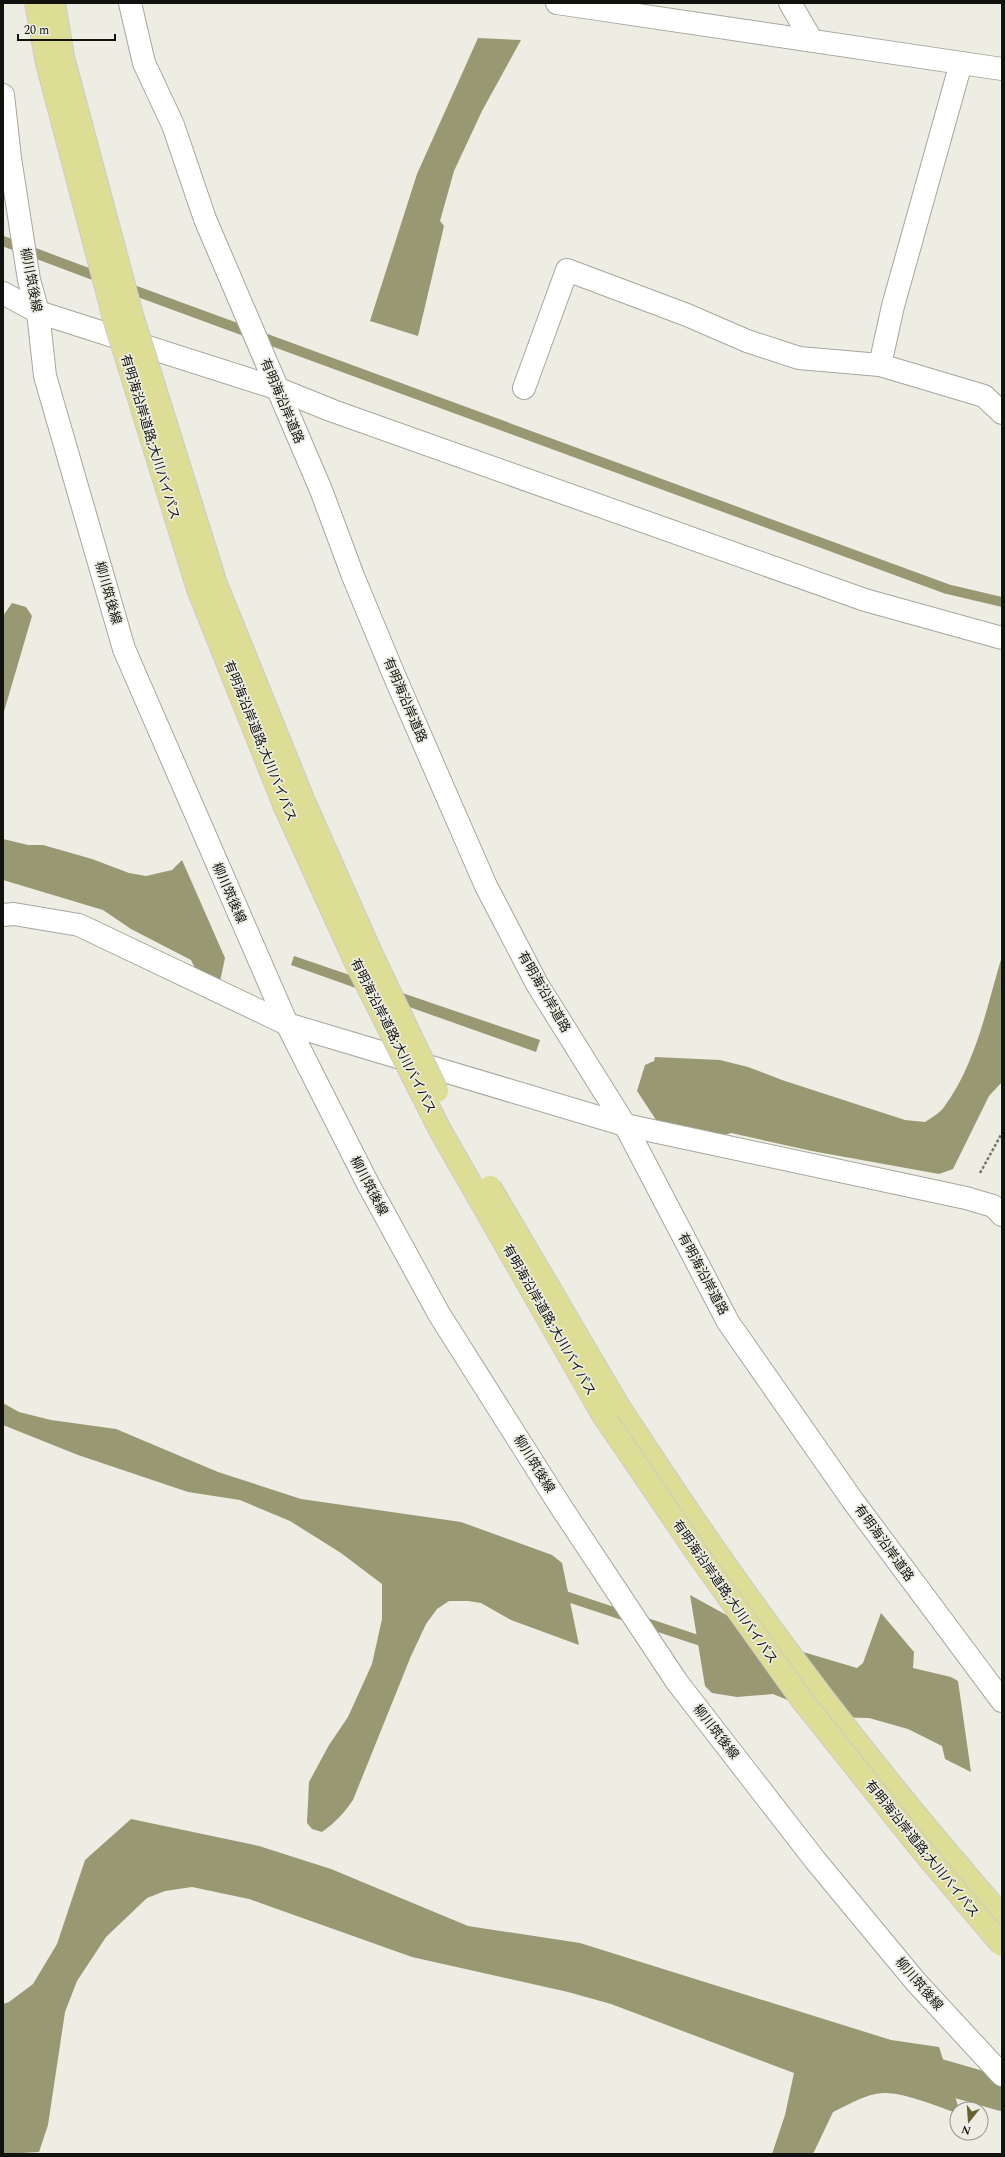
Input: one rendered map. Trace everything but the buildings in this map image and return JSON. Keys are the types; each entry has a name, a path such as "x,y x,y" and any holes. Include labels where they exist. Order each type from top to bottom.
{"highway":[{"name":"有明海沿岸道路;大川バイパス","path":"36,3 47,63 114,318 198,589 285,807 360,970 440,1130 602,1415 697,1553 802,1700 925,1854 1002,1945"},
{"name":"有明海沿岸道路;大川バイパス","path":"54,3 63,57 132,315 216,584 303,799 373,957 453,1124 618,1405 711,1545 819,1692 940,1844 1002,1916"}],"main road":[{"name":"有明海沿岸道路","path":"130,3 144,63 173,125 206,219 276,388 321,490 353,576 391,668 486,886 537,984 625,1125 728,1322 853,1501 1002,1701"},
{"path":"557,3 811,39 1002,69"},
{"path":"790,3 811,39"},
{"path":"880,365 895,298 961,63"},
{"name":"柳川筑後線","path":"3,95 10,158 29,280 38,312 45,376 124,649 287,1024 368,1184 439,1314 561,1507 677,1682 820,1866 916,1982 1002,2075"},
{"path":"524,388 567,270 687,315 747,341 799,358 880,365 984,396 1002,412"},
{"path":"3,293 38,312 276,388 333,411 865,600 1002,638"},
{"path":"3,914 14,914 79,925 287,1024 625,1125 966,1198 993,1206 1002,1215"}],"path":[{"path":"966,1198 1002,1133"}],"shaded area":[{"path":"478,38 521,40 482,111 454,171 440,221 444,226 418,336 370,321 417,174"},
{"path":"12,603 26,607 32,616 3,715 3,616"},
{"path":"3,839 28,845 43,845 92,859 129,873 146,876 172,870 182,860 225,958 219,986 198,974 191,960 131,929 103,910 3,880"},
{"path":"294,956 540,1040 536,1052 291,965"},
{"path":"1002,956 1002,1082 989,1096 953,1169 939,1174 812,1151 731,1133 710,1140 662,1129 637,1091 645,1065 654,1061 655,1057 720,1060 748,1067 782,1080 905,1120 925,1122 942,1109 955,1090 964,1072 979,1034"},
{"path":"3,1403 19,1412 51,1420 116,1429 218,1472 301,1499 461,1522 552,1555 562,1563 579,1645 511,1620 481,1603 449,1601 437,1609 426,1624 411,1656 353,1800 339,1818 322,1832 312,1829 307,1823 309,1782 329,1745 348,1717 372,1664 382,1619 382,1584 341,1553 290,1521 240,1500 188,1492 78,1455 3,1425"},
{"path":"690,1595 741,1623 753,1637 857,1668 863,1663 881,1613 914,1652 913,1668 951,1677 958,1681 971,1772 945,1759 942,1746 908,1729 869,1718 829,1717 773,1694 737,1697 712,1693 705,1686"},
{"path":"131,1819 259,1846 331,1869 468,1926 580,1943 891,2040 939,2047 956,2101 949,2101 949,2110 913,2098 895,2094 879,2093 833,2112 813,2154 772,2154 785,2115 794,2073 611,2004 568,1992 412,1957 249,1899 192,1887 165,1891 147,1898 106,1937 77,1981 65,2012 48,2125 39,2152 3,2154 3,2004 9,2002 33,1984 57,1944 85,1860"}],"waterway":[{"path":"3,241 104,279"},
{"path":"125,287 947,589 1002,602"},
{"path":"556,1593 710,1644"},
{"path":"905,2066 1002,2094"}]}
